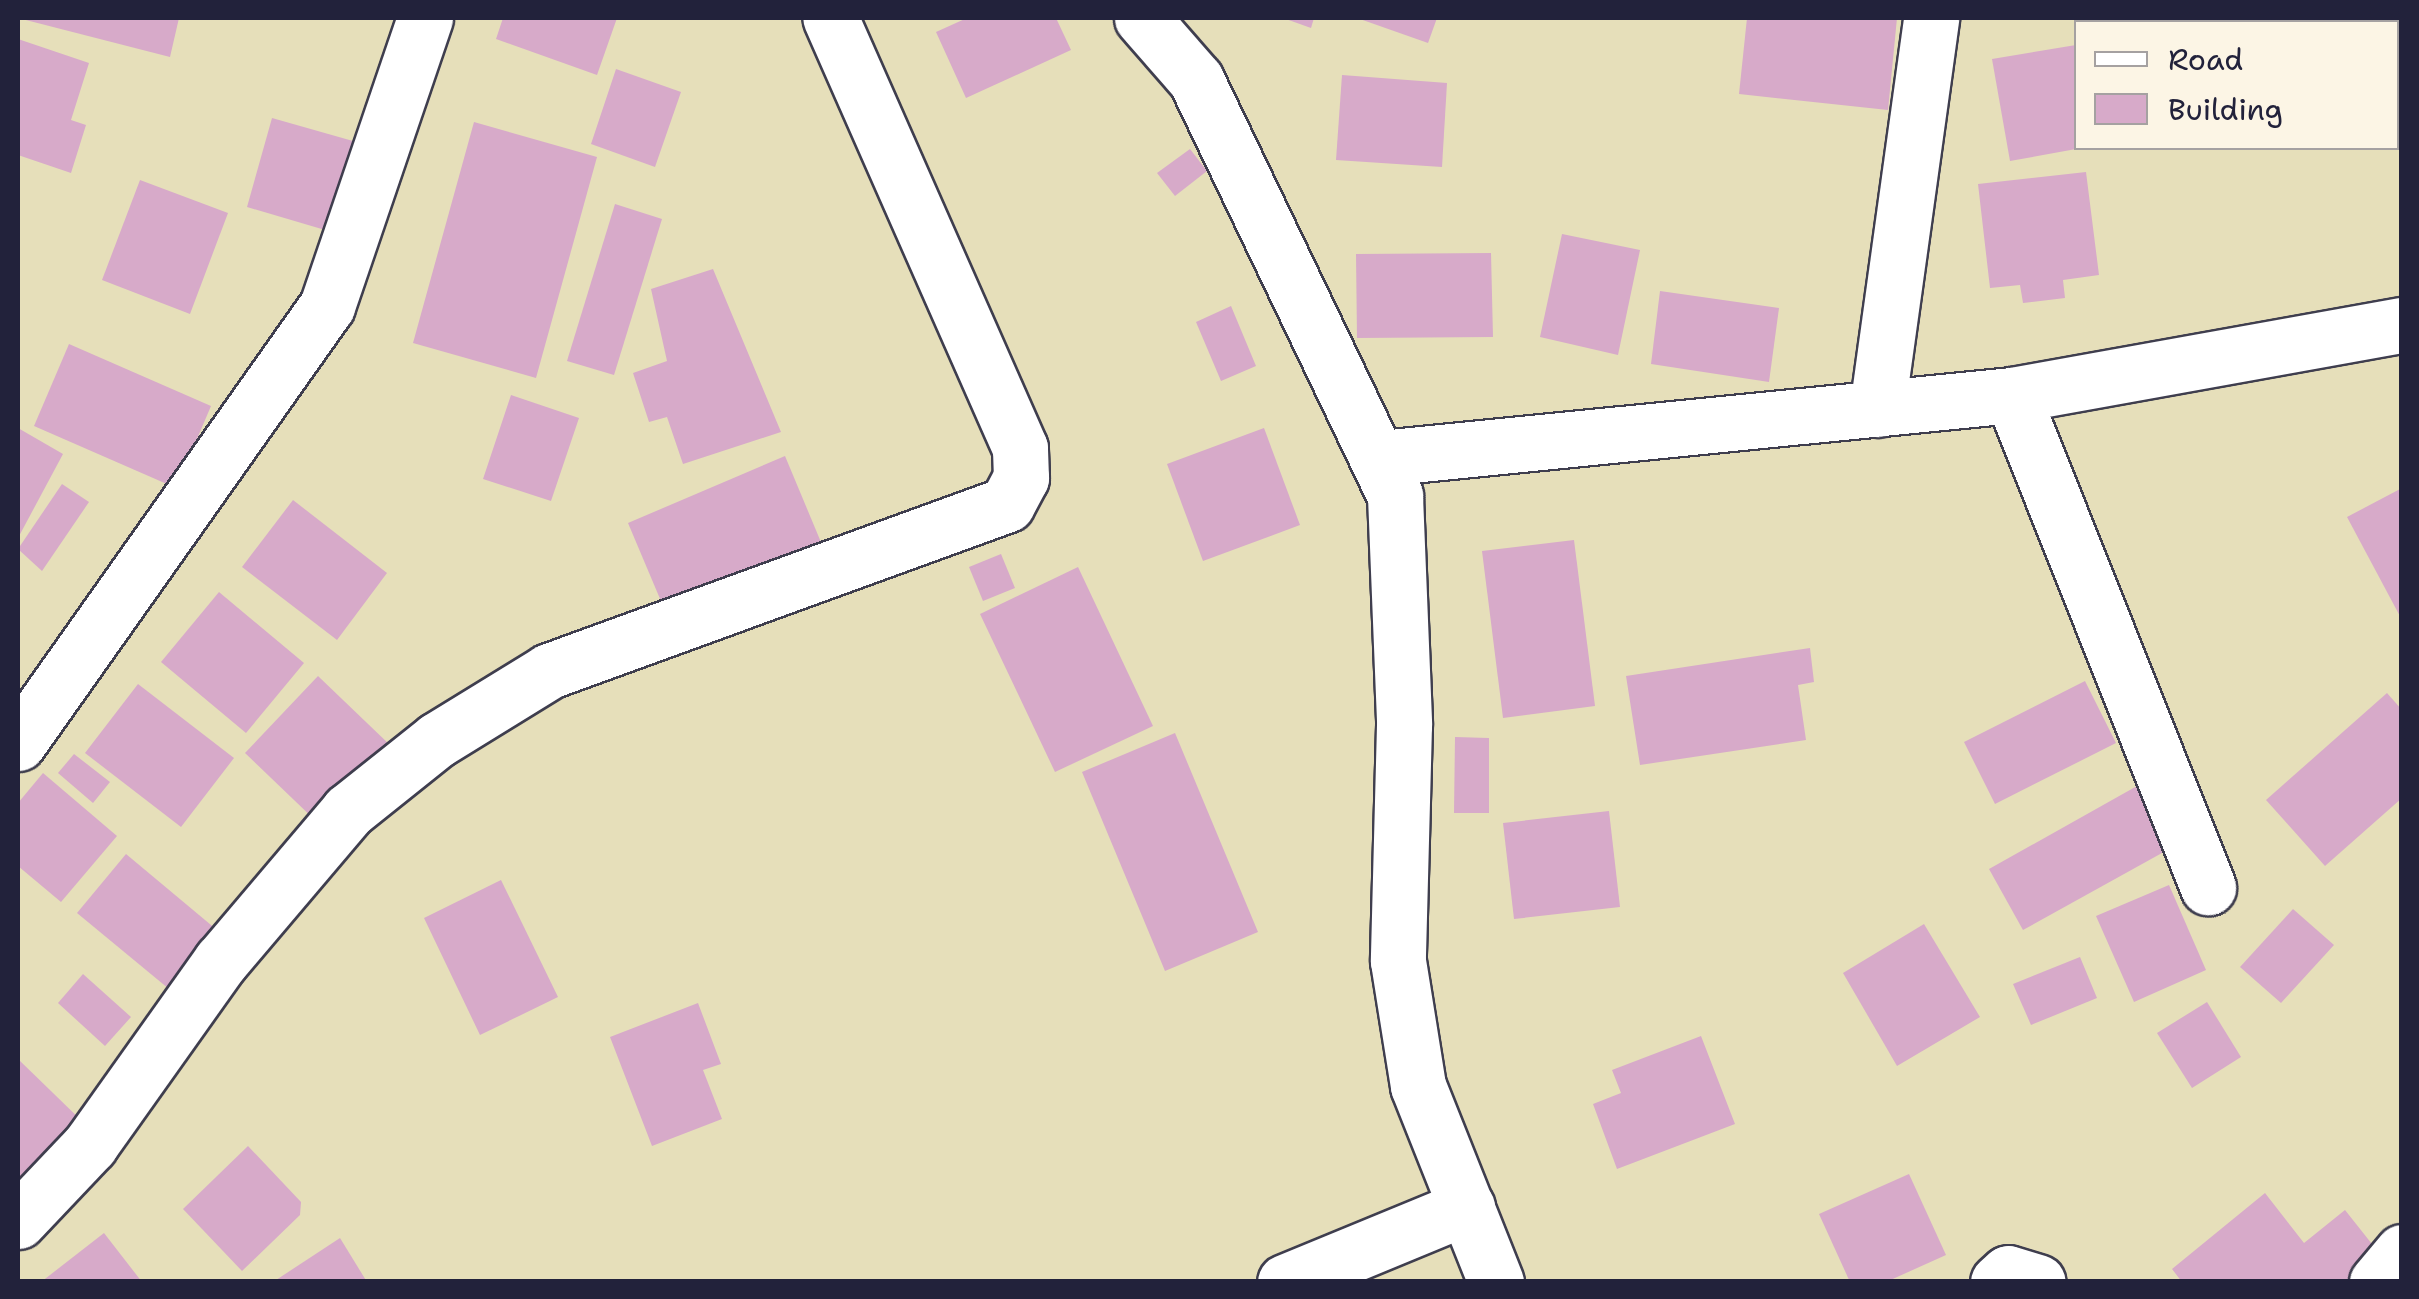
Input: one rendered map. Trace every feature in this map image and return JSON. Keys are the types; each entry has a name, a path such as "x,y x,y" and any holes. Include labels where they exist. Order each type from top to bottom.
{"street":[{"path":"18,744 327,306 424,18"},
{"path":"18,1221 90,1146 221,961 348,811 437,740 549,671 1006,504 1021,478 1020,448 830,18"},
{"path":"1142,18 1196,80 1381,458 1402,546 1398,961 1418,1086 1496,1282"},
{"path":"1876,409 1931,18"},
{"path":"1381,458 2012,395 2402,326"},
{"path":"2012,395 2208,887"},
{"path":"1285,1282 1467,1207"},
{"path":"2377,1282 2402,1252"},
{"path":"1998,1282 2008,1273 2038,1282"}],"building":[{"path":"18,18 179,18 170,57"},
{"path":"503,18 617,18 597,75 496,39"},
{"path":"967,18 1056,18 1071,50 966,98 936,32"},
{"path":"1283,18 1314,18 1311,28"},
{"path":"1357,18 1437,18 1428,43"},
{"path":"1747,18 1897,18 1888,110 1739,94"},
{"path":"18,39 89,63 71,120 86,125 71,173 18,155"},
{"path":"2074,45 2074,149 2010,161 1992,59"},
{"path":"616,69 681,92 655,167 591,144"},
{"path":"1342,75 1447,83 1442,167 1336,160"},
{"path":"272,118 367,145 342,235 247,207"},
{"path":"474,122 597,157 536,378 413,343"},
{"path":"1190,149 1207,171 1175,196 1157,173"},
{"path":"2086,172 2099,275 2063,280 2065,298 2023,303 2020,285 1990,288 1978,184"},
{"path":"140,180 228,213 190,314 102,280"},
{"path":"615,204 662,219 614,375 567,361"},
{"path":"1562,234 1640,250 1618,355 1540,337"},
{"path":"1491,253 1493,337 1357,338 1356,254"},
{"path":"713,269 781,432 683,464 667,417 649,422 633,373 667,361 651,289"},
{"path":"1660,291 1779,308 1769,382 1651,364"},
{"path":"1231,306 1256,366 1221,381 1196,322"},
{"path":"69,344 211,406 176,488 34,426"},
{"path":"511,395 579,418 551,501 483,479"},
{"path":"18,428 63,454 18,538"},
{"path":"1264,428 1300,525 1203,561 1167,464"},
{"path":"785,456 823,547 666,613 628,523"},
{"path":"62,484 89,502 42,571 18,549"},
{"path":"2402,488 2402,620 2347,517"},
{"path":"293,500 387,573 337,640 242,567"},
{"path":"1574,540 1595,706 1503,718 1482,551"},
{"path":"1001,554 1015,588 983,601 969,567"},
{"path":"1078,567 1153,726 1055,772 980,614"},
{"path":"219,592 304,663 246,733 161,662"},
{"path":"1810,648 1814,682 1798,685 1806,740 1640,765 1626,676"},
{"path":"318,676 391,746 318,823 245,753"},
{"path":"2085,681 2116,743 1995,804 1964,742"},
{"path":"138,684 234,758 181,827 85,753"},
{"path":"2387,693 2402,710 2402,798 2325,866 2266,800"},
{"path":"1175,733 1258,932 1165,971 1082,772"},
{"path":"1455,737 1489,738 1489,813 1454,813"},
{"path":"74,754 110,782 93,803 58,773"},
{"path":"43,773 117,836 61,902 18,866 18,803"},
{"path":"2137,786 2171,848 2023,930 1989,869"},
{"path":"1609,811 1620,907 1514,919 1503,823"},
{"path":"126,854 217,930 169,989 77,913"},
{"path":"501,880 558,997 480,1035 424,918"},
{"path":"2169,885 2206,970 2134,1002 2096,916"},
{"path":"2293,909 2334,945 2281,1003 2240,967"},
{"path":"1924,924 1980,1017 1897,1066 1843,973"},
{"path":"2080,957 2097,998 2031,1025 2013,984"},
{"path":"83,974 131,1017 105,1046 58,1003"},
{"path":"2207,1002 2241,1057 2192,1088 2157,1033"},
{"path":"698,1003 721,1064 703,1070 722,1119 652,1146 610,1037"},
{"path":"1701,1036 1735,1124 1617,1169 1593,1104 1621,1093 1612,1070"},
{"path":"18,1059 87,1126 18,1188"},
{"path":"248,1146 301,1202 300,1215 242,1271 183,1209"},
{"path":"1909,1174 1946,1255 1886,1282 1850,1282 1819,1214"},
{"path":"2265,1193 2304,1243 2345,1210 2387,1263 2365,1282 2182,1282 2172,1269"},
{"path":"104,1233 142,1282 41,1282"},
{"path":"340,1238 367,1282 273,1282"}]}
